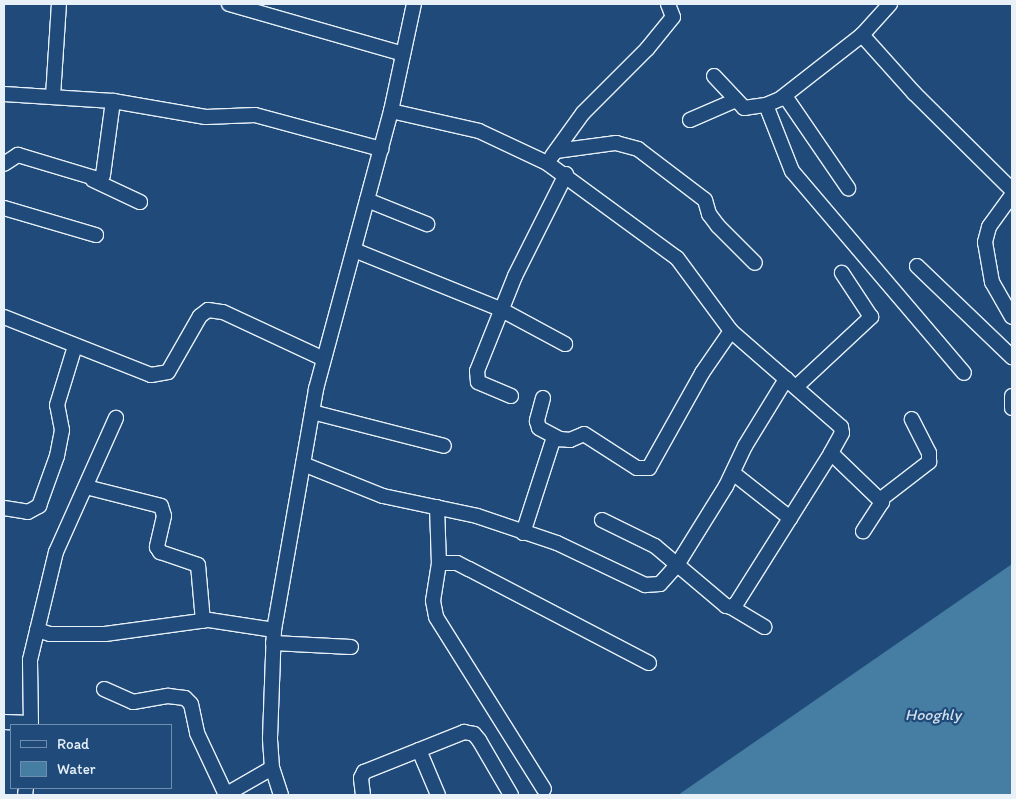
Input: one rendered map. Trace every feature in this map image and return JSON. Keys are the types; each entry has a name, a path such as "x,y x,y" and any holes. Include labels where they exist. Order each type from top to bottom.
{"street":[{"path":"53,96 59,4"},
{"path":"229,4 403,54"},
{"path":"281,795 272,768 270,738 274,637 303,464 324,359 391,111 414,4"},
{"path":"547,163 583,112 647,49 673,16 668,4"},
{"path":"714,76 744,108 766,106 784,96 862,35 890,4"},
{"path":"862,35 914,93 1012,190"},
{"path":"4,94 53,96 113,102 206,117 255,115 380,149"},
{"path":"784,96 848,188"},
{"path":"690,120 736,100"},
{"path":"93,180 103,175 113,102"},
{"path":"766,106 792,171 964,373"},
{"path":"391,111 479,131 566,174 677,258 732,331 841,427 842,434 831,453 731,607"},
{"path":"556,151 616,143 638,149 700,195 718,226 755,263"},
{"path":"4,164 18,155 93,180 140,202"},
{"path":"511,396 478,382 476,377 500,309 566,174"},
{"path":"1012,194 989,226 985,242 992,282 1012,317"},
{"path":"367,200 427,224"},
{"path":"4,208 96,235"},
{"path":"354,250 500,309 566,344"},
{"path":"916,266 1012,357"},
{"path":"303,464 383,496 477,516 557,543 645,585 660,584 677,564 791,383 871,317 842,273"},
{"path":"4,317 151,375 164,375 172,368 200,316 215,310 324,359"},
{"path":"543,398 536,424 554,437 570,440 584,434 637,468 649,468 702,373 732,331"},
{"path":"4,508 28,512 39,506 57,456 62,430 57,406 75,346"},
{"path":"1012,396 1012,408"},
{"path":"312,412 444,446"},
{"path":"4,722 31,724 30,660 56,552 116,418"},
{"path":"881,499 929,462 929,452 912,419"},
{"path":"523,533 530,502 554,437"},
{"path":"831,453 881,499 882,506 863,531"},
{"path":"733,473 790,518"},
{"path":"86,487 161,506 164,516 157,547 160,552 198,565 203,621"},
{"path":"437,507 439,563 433,601 436,617 544,788"},
{"path":"602,520 655,546 726,606 731,607 764,627"},
{"path":"439,563 457,563 469,568 649,663"},
{"path":"36,630 50,634 105,634 203,621 274,637 351,647"},
{"path":"104,689 133,702 168,696 185,698 191,704 196,733 225,795 272,768"},
{"path":"364,795 361,778 364,772 464,732 474,734 511,795"},
{"path":"419,750 438,795"}],"water":[{"name":"Hooghly","path":"1012,564 1012,795 678,795"}]}
